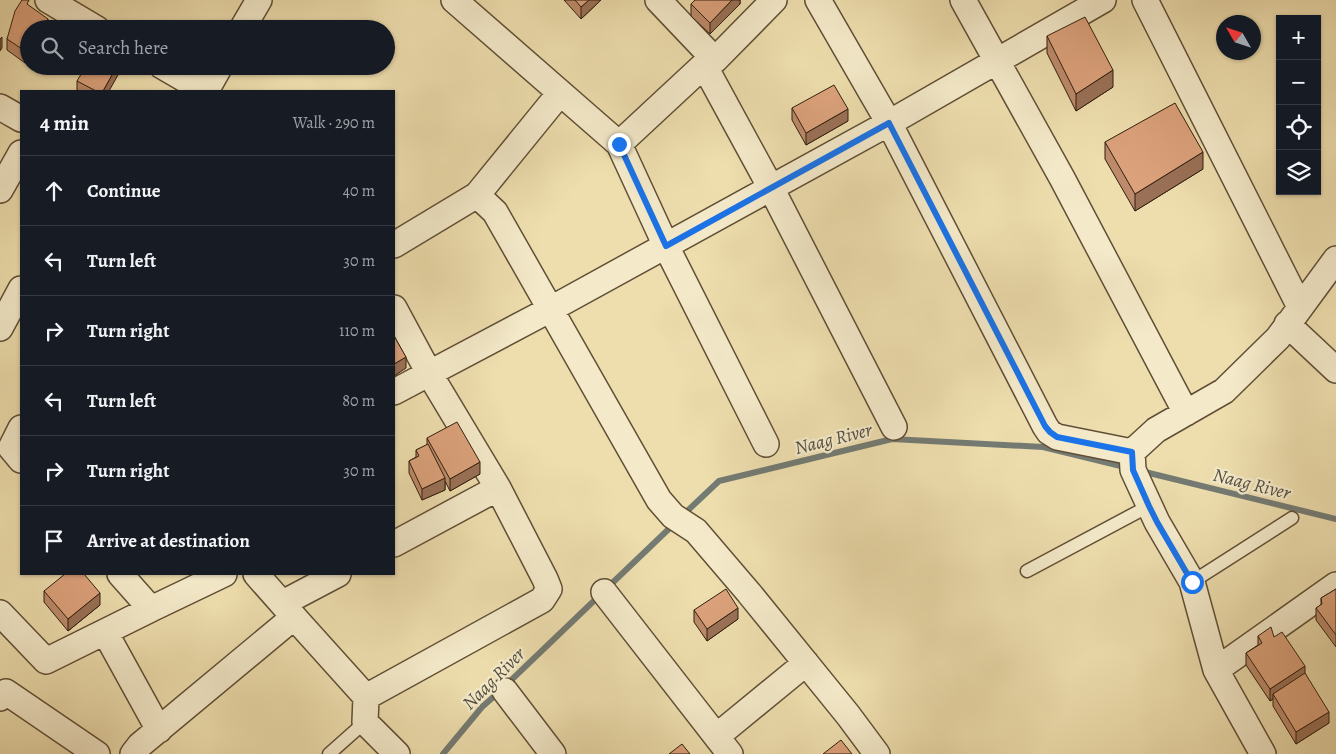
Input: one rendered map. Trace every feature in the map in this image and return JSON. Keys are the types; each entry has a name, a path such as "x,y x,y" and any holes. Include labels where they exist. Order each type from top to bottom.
{"street":[{"path":"48,0 82,20"},
{"path":"247,20 259,0"},
{"path":"454,0 619,144 666,246 766,444"},
{"path":"658,0 709,62 771,188 894,427"},
{"path":"619,144 774,0"},
{"path":"818,0 889,123 1045,426 1057,437 1132,460"},
{"path":"963,0 1062,178 1186,413"},
{"path":"395,391 549,310 889,123 1103,0"},
{"path":"1145,0 1294,316 1336,370"},
{"path":"178,75 204,90"},
{"path":"207,90 215,75"},
{"path":"395,243 477,195 560,92"},
{"path":"0,107 20,117"},
{"path":"0,190 20,155"},
{"path":"477,195 495,212 549,310 666,508 696,531 806,663 877,754"},
{"path":"1132,460 1156,430 1224,391 1278,338 1336,258"},
{"path":"366,697 542,600 549,589 498,488 429,373 395,310"},
{"path":"20,430 11,448 20,459"},
{"path":"1132,460 1149,506 1192,582 1216,670 1263,754"},
{"path":"395,543 498,488"},
{"path":"121,575 151,609"},
{"path":"0,613 46,661 222,575"},
{"path":"257,575 366,697 365,722 397,754"},
{"path":"133,754 140,745 288,610 337,575"},
{"path":"1216,670 1336,584"},
{"path":"604,592 724,745 806,663"},
{"path":"105,632 158,730"},
{"path":"505,691 553,754"},
{"path":"2,693 97,754"}],"lane":[{"path":"1027,571 1149,506"},
{"path":"1192,582 1292,518"},
{"path":"329,754 365,722"}],"building":[{"path":"22,0 29,0 27,4 48,19 20,20 20,48 7,39 15,11"},
{"path":"575,0 589,0 581,7"},
{"path":"695,0 732,0 710,23 691,4"},
{"path":"1085,17 1113,70 1076,94 1047,36"},
{"path":"81,75 112,75 104,90 94,90 77,81"},
{"path":"834,85 848,109 806,133 792,108"},
{"path":"1175,103 1203,152 1135,194 1105,142"},
{"path":"395,338 406,357 395,363"},
{"path":"457,422 480,462 450,479 427,438"},
{"path":"428,444 445,478 422,489 409,461 419,456 416,450"},
{"path":"64,575 85,575 100,593 68,619 44,591"},
{"path":"726,589 738,608 707,629 694,610"},
{"path":"1336,589 1336,635 1316,608 1322,604 1321,598"},
{"path":"1271,627 1274,637 1282,632 1305,666 1270,689 1246,653 1262,643 1258,636"},
{"path":"1305,673 1329,712 1296,732 1273,694"},
{"path":"841,740 852,754 823,754"},
{"path":"682,744 690,754 669,754"}],"waterway":[{"name":"Naag River","path":"683,515 719,481 892,439 1043,447 1129,468"},
{"name":"Naag River","path":"1141,471 1336,519"},
{"name":"Naag River","path":"607,588 674,524"},
{"name":"Naag River","path":"506,685 600,595"},
{"name":"Naag River","path":"443,754 482,707 499,692"}],"route":[{"path":"619,144 666,246 889,123 1045,426 1057,437 1132,452 1133,470 1149,506 1192,582"}]}
